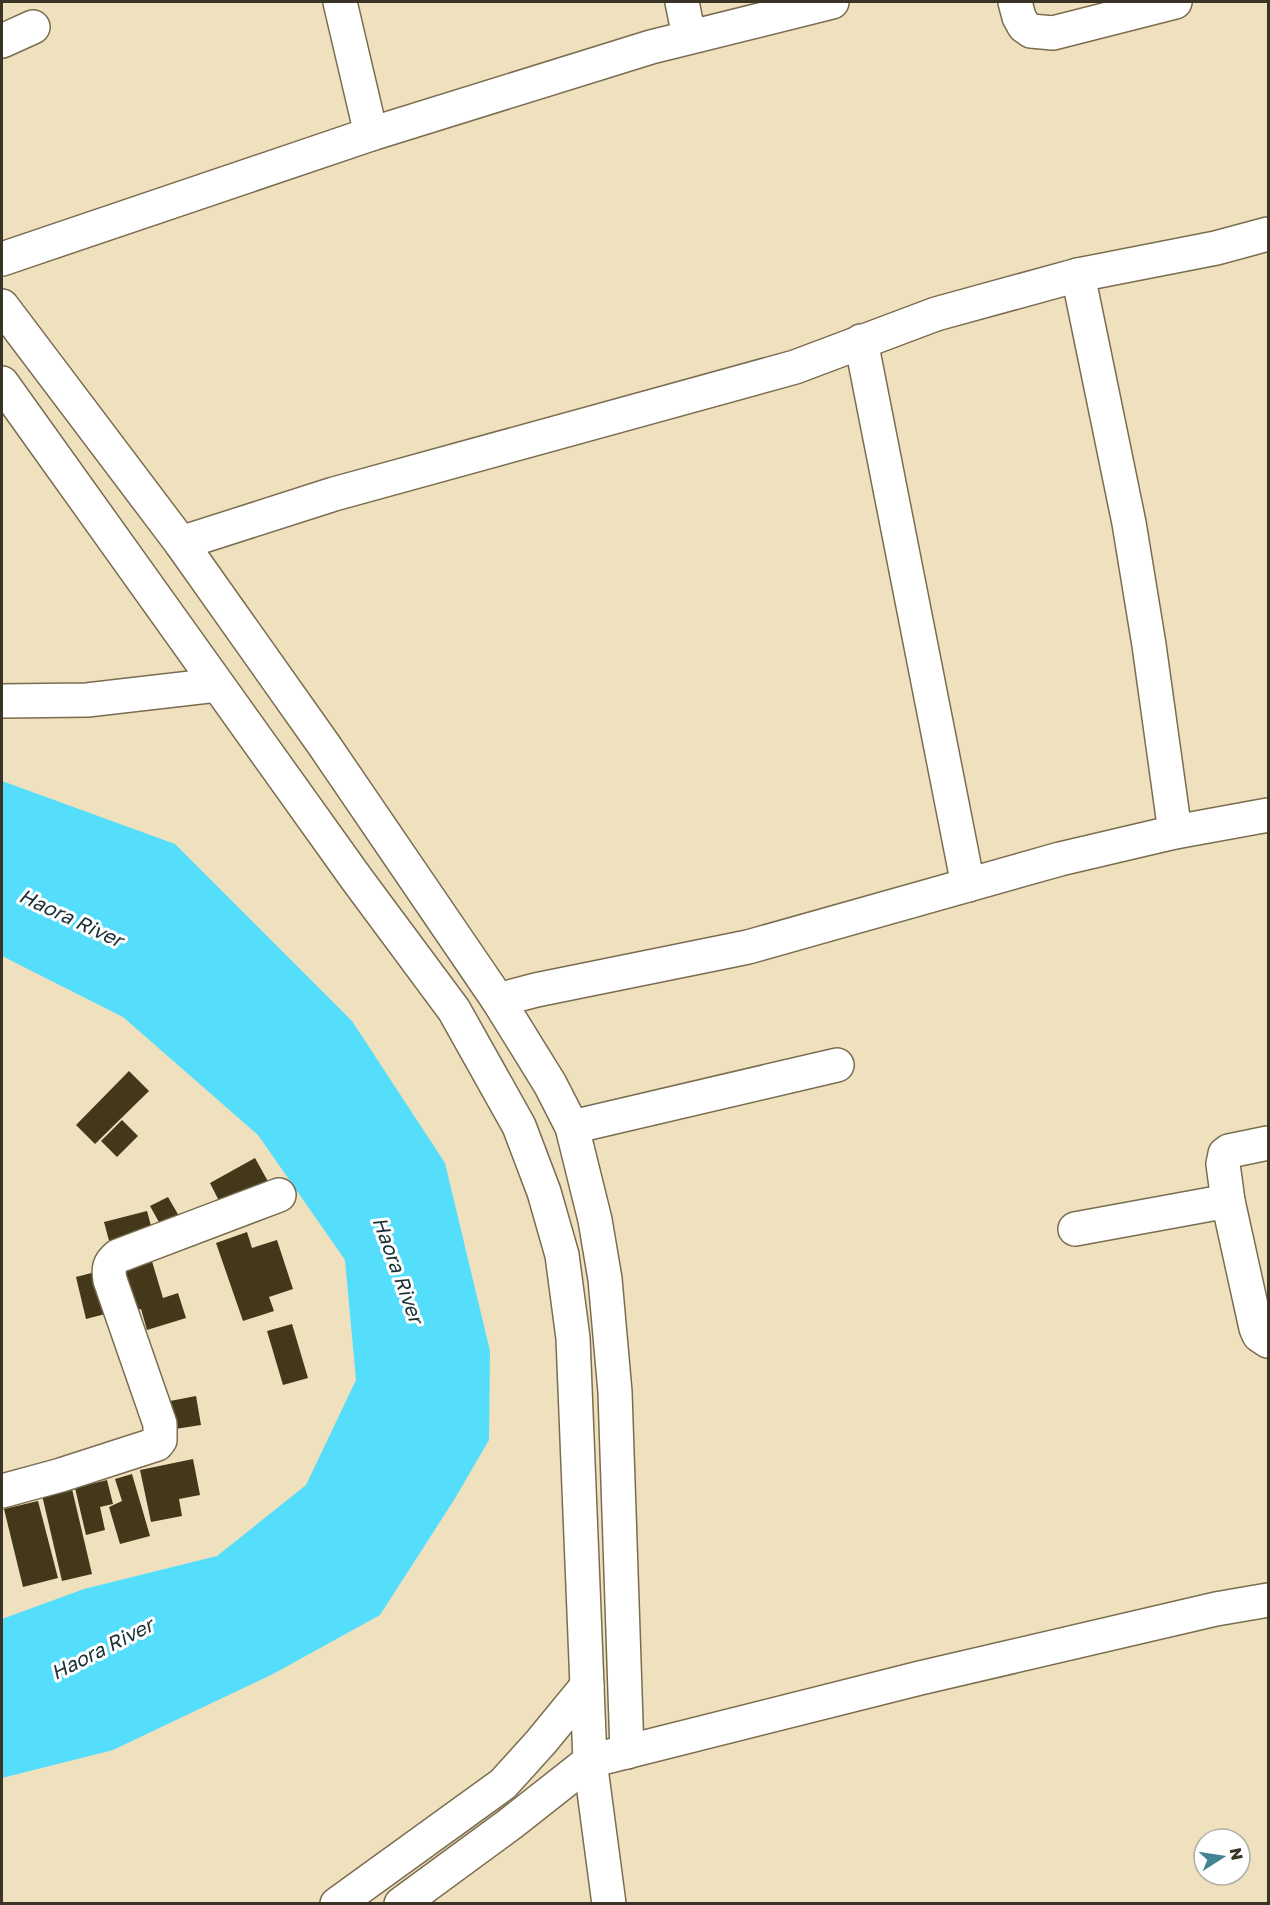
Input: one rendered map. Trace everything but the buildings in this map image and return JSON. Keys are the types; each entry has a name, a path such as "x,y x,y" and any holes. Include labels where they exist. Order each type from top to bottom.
{"street":[{"path":"340,2 371,134"},
{"path":"682,2 689,36"},
{"path":"2,259 371,134 689,36 832,2"},
{"path":"1015,2 1024,26 1031,31 1053,33 1175,2"},
{"path":"2,41 33,27"},
{"path":"181,543 333,494 795,367 936,314 1078,275 1216,248 1269,234"},
{"path":"1078,275 1130,523 1175,832"},
{"path":"2,306 181,543 324,745 498,1000 550,1084 572,1127 595,1220 605,1279 615,1403 627,1752"},
{"path":"861,341 968,885"},
{"path":"2,383 356,878 454,1010 519,1126 544,1192 562,1255 573,1338 590,1761 609,1904"},
{"path":"2,701 87,700 217,685"},
{"path":"498,1000 536,990 748,947 1060,860 1175,832 1269,815"},
{"path":"572,1127 837,1065"},
{"path":"1269,1143 1236,1149 1225,1154 1223,1164 1228,1201 1256,1328 1259,1335 1269,1341"},
{"path":"2,1491 61,1475 157,1444 160,1440 160,1424 110,1280 111,1261 118,1256 279,1195"},
{"path":"1075,1229 1228,1201"},
{"path":"401,1904 510,1824 590,1761 932,1675 1216,1609 1269,1600"},
{"path":"337,1904 503,1784 587,1686"}],"water":[{"name":"Haora River","path":"2,781 175,844 352,1021 445,1163 490,1351 489,1440 454,1500 380,1615 273,1674 113,1750 2,1778 2,1619 84,1589 217,1556 306,1485 356,1380 345,1260 258,1135 123,1017 2,956"}]}
